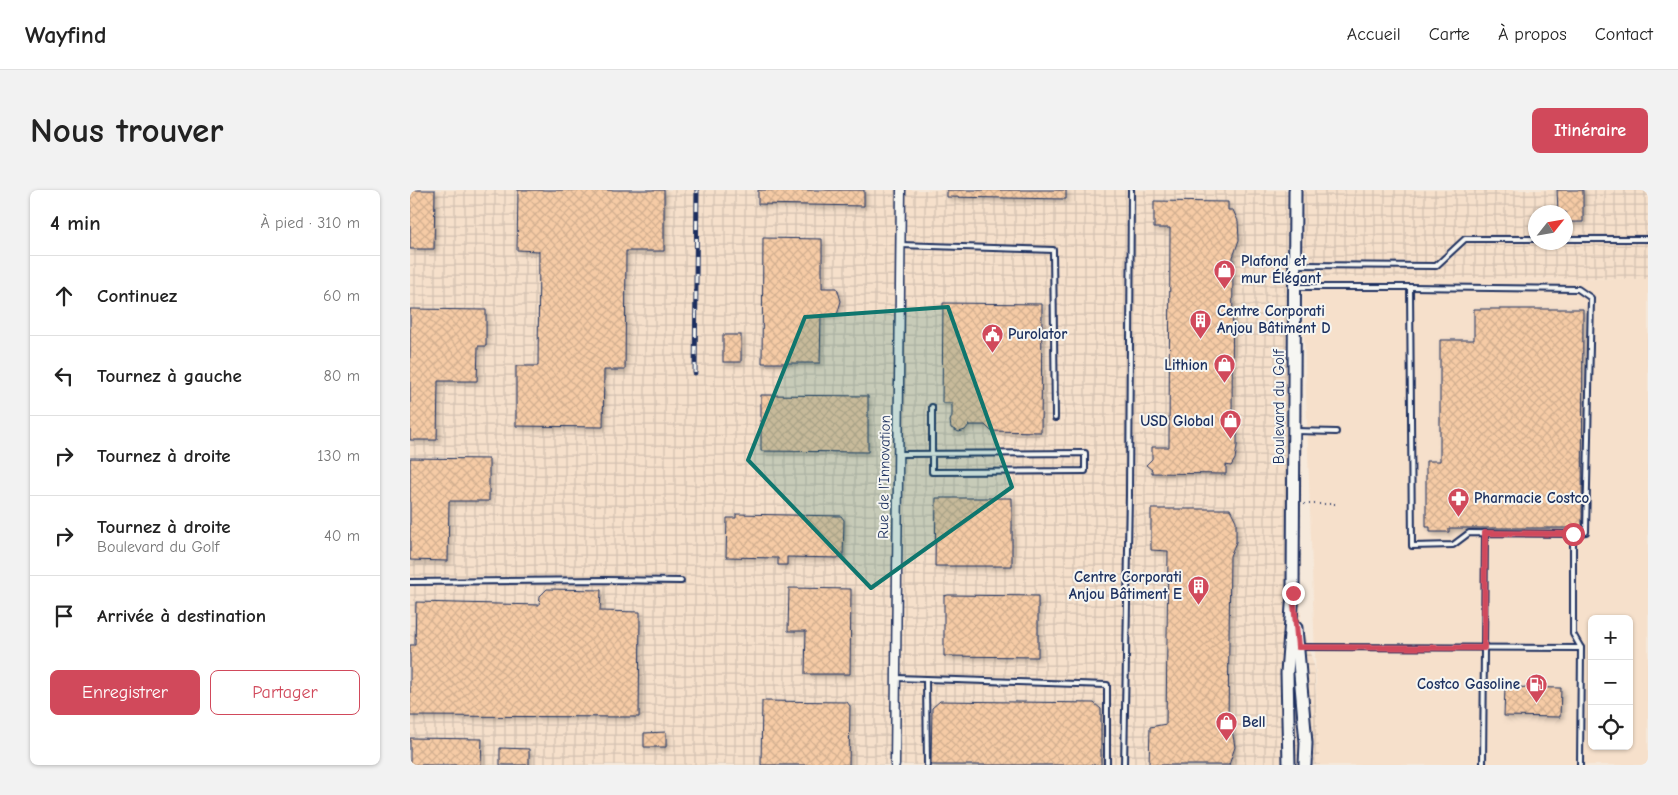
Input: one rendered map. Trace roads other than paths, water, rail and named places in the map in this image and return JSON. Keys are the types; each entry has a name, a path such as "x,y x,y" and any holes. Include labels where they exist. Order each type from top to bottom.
{"street":[{"name":"Rue de l'Innovation","path":"895,765 901,190"},
{"name":"Boulevard du Golf","path":"1290,765 1288,672 1293,593 1295,190"},
{"name":"Boulevard du Golf","path":"1293,593 1306,743 1305,765"}],"lane":[{"path":"1124,765 1129,505 1131,190"},
{"path":"1295,265 1436,266 1465,238 1528,239"},
{"path":"1573,239 1648,239"},
{"path":"900,245 1053,250 1055,418"},
{"path":"1295,288 1410,287 1578,289 1591,298 1586,532 1573,534 1469,534 1453,545 1412,546 1410,287"},
{"path":"898,454 932,454 1085,453 1085,471 932,472 932,454 932,407"},
{"path":"1294,432 1336,432"},
{"path":"1483,765 1485,533"},
{"path":"1573,534 1573,634 1581,648 1580,765"},
{"path":"410,582 497,580 681,581"},
{"path":"1298,647 1581,648"},
{"path":"896,678 1106,685 1106,765"},
{"path":"926,679 927,765"}],"railway":[{"path":"695,373 697,190"}],"place":[{"name":"Plafond et mur Élégant","path":"1225,289"},
{"name":"Centre Corporati Anjou Bâtiment D","path":"1201,339"},
{"name":"Purolator","path":"992,353"},
{"name":"Lithion","path":"1224,384"},
{"name":"USD Global","path":"1230,440"},
{"name":"Pharmacie Costco","path":"1458,517"},
{"name":"Centre Corporati Anjou Bâtiment E","path":"1198,605"},
{"name":"Costco Gasoline","path":"1536,703"},
{"name":"Bell","path":"1226,741"}]}
